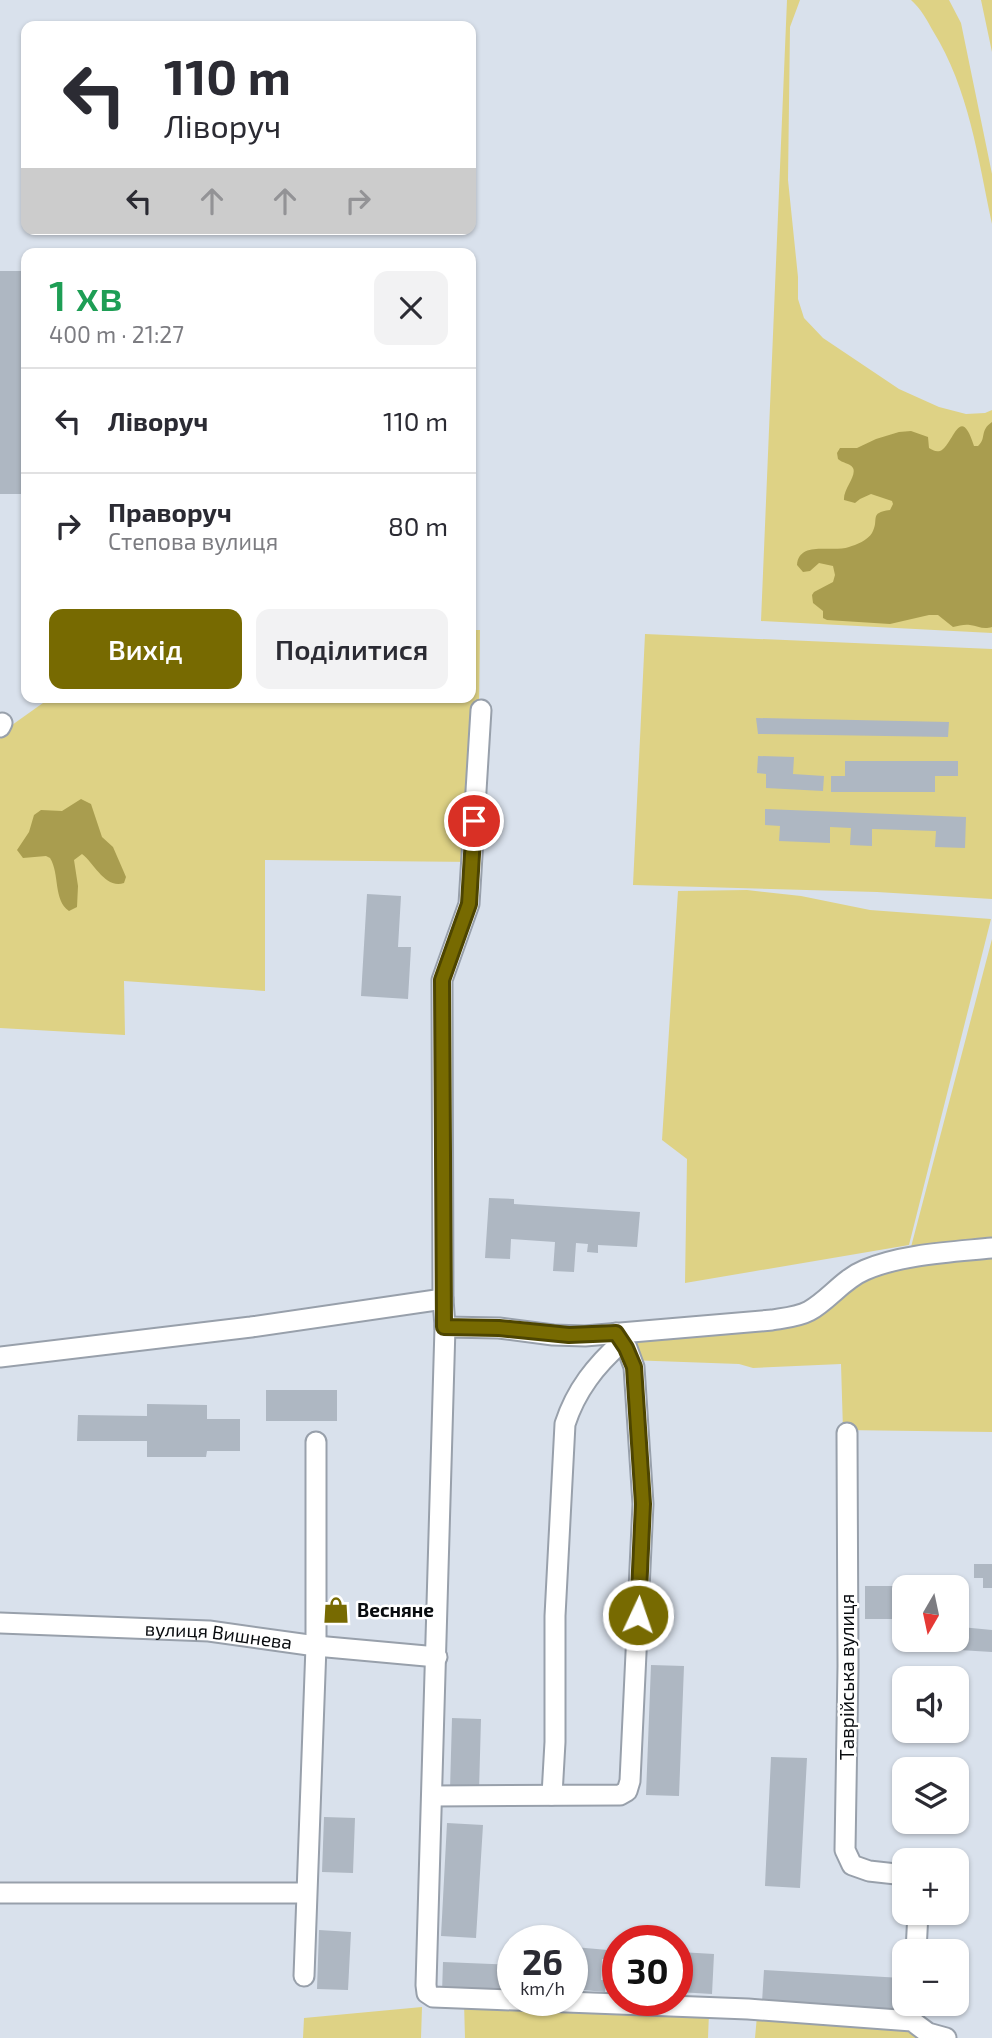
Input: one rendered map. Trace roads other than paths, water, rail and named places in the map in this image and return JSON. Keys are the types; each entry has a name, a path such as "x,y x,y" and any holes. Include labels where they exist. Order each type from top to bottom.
{"street":[{"path":"481,710 469,904 442,980 444,1327 427,1993 433,1997 892,2012"},
{"path":"444,1327 499,1328 619,1338 659,1331 772,1320 792,1317 809,1310 862,1271 885,1262 952,1251 992,1248"},
{"path":"0,1357 251,1327 443,1299"},
{"path":"634,1367 644,1348 659,1331"},
{"path":"432,1796 620,1795 627,1791 630,1781 643,1504 634,1367 619,1338"},
{"path":"552,1795 555,1742 555,1616 565,1424 581,1386 619,1338"},
{"name":"Таврійська вулиця","path":"847,1433 848,1666 845,1850 852,1865 869,1871 892,1874"},
{"path":"304,1976 316,1646 316,1442"},
{"name":"вулиця Вишнева","path":"0,1623 209,1631 316,1646 437,1657"},
{"path":"0,1893 306,1893"},
{"path":"916,2016 929,2032 946,2038"}],"place":[{"name":"Весняне","path":"336,1610"}]}
